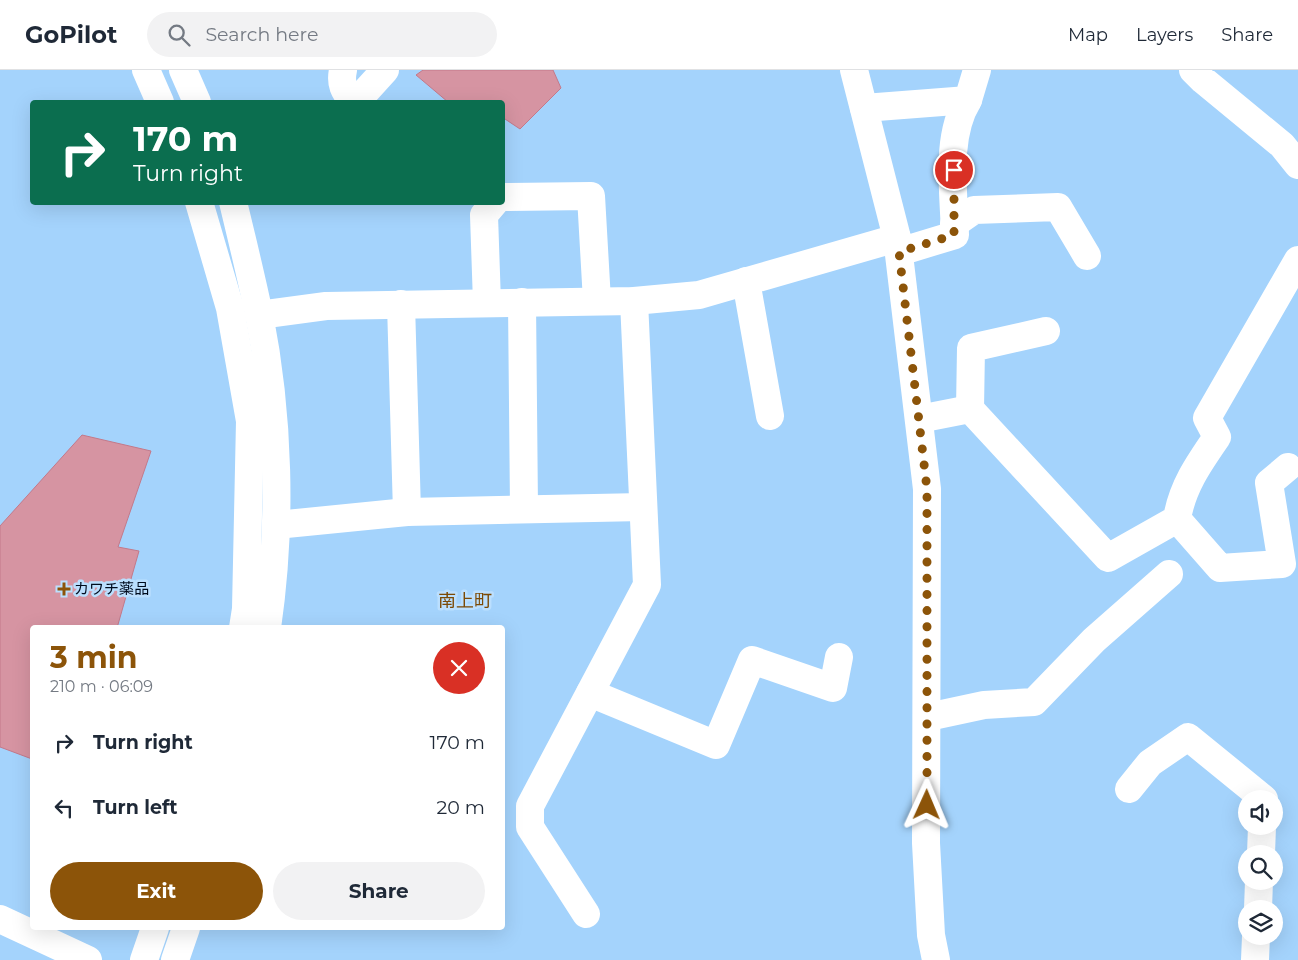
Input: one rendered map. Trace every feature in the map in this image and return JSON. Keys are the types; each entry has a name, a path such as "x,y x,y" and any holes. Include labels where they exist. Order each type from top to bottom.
{"street":[{"path":"146,70 159,100"},
{"path":"153,70 159,100"},
{"path":"183,70 196,100"},
{"path":"343,70 341,79 344,90 352,100"},
{"path":"356,100 385,70"},
{"path":"854,70 898,245 927,489 928,718 926,843 931,935 936,960"},
{"path":"259,315 326,306 634,301 699,295 898,245 954,235 954,134 960,114 968,100 977,70"},
{"path":"1193,70 1202,80 1282,144 1298,164"},
{"path":"864,108 968,100"},
{"path":"505,197 591,196 597,301"},
{"path":"200,205 230,308 250,421 246,609 243,625"},
{"path":"234,205 259,315 274,428 276,525 267,625"},
{"path":"487,303 484,215 492,205"},
{"path":"954,224 974,210 1058,207 1086,256"},
{"path":"1177,519 1180,500 1193,473 1217,437 1207,418 1298,260"},
{"path":"746,282 770,416"},
{"path":"586,914 530,827 530,806 647,585 634,301"},
{"path":"522,302 524,509"},
{"path":"401,304 407,512"},
{"path":"1046,330 971,348 970,409 1108,558 1177,519"},
{"path":"919,419 970,409"},
{"path":"1177,519 1220,568 1282,564 1269,483 1288,467"},
{"path":"276,525 407,512 643,507"},
{"path":"928,718 984,706 1034,702 1094,640 1169,574"},
{"path":"590,693 716,745 752,660 833,688 839,658"},
{"path":"1129,789 1150,762 1188,737 1253,790"},
{"path":"0,919 88,960"},
{"path":"144,960 154,930"},
{"path":"175,960 185,930"},
{"path":"1255,960 1256,945"}],"building":[{"path":"423,70 553,70 561,88 520,129 505,119 505,100 446,100 416,75"},
{"name":"カワチ薬品","path":"82,435 151,451 118,547 139,551 118,625 30,625 30,758 0,747 0,526"}],"place":[{"name":"カワチ薬品","path":"64,589"}],"district":[{"name":"南上町","path":"465,601"}],"route":[{"path":"927,805 927,489 899,252 954,235 954,170"}]}
